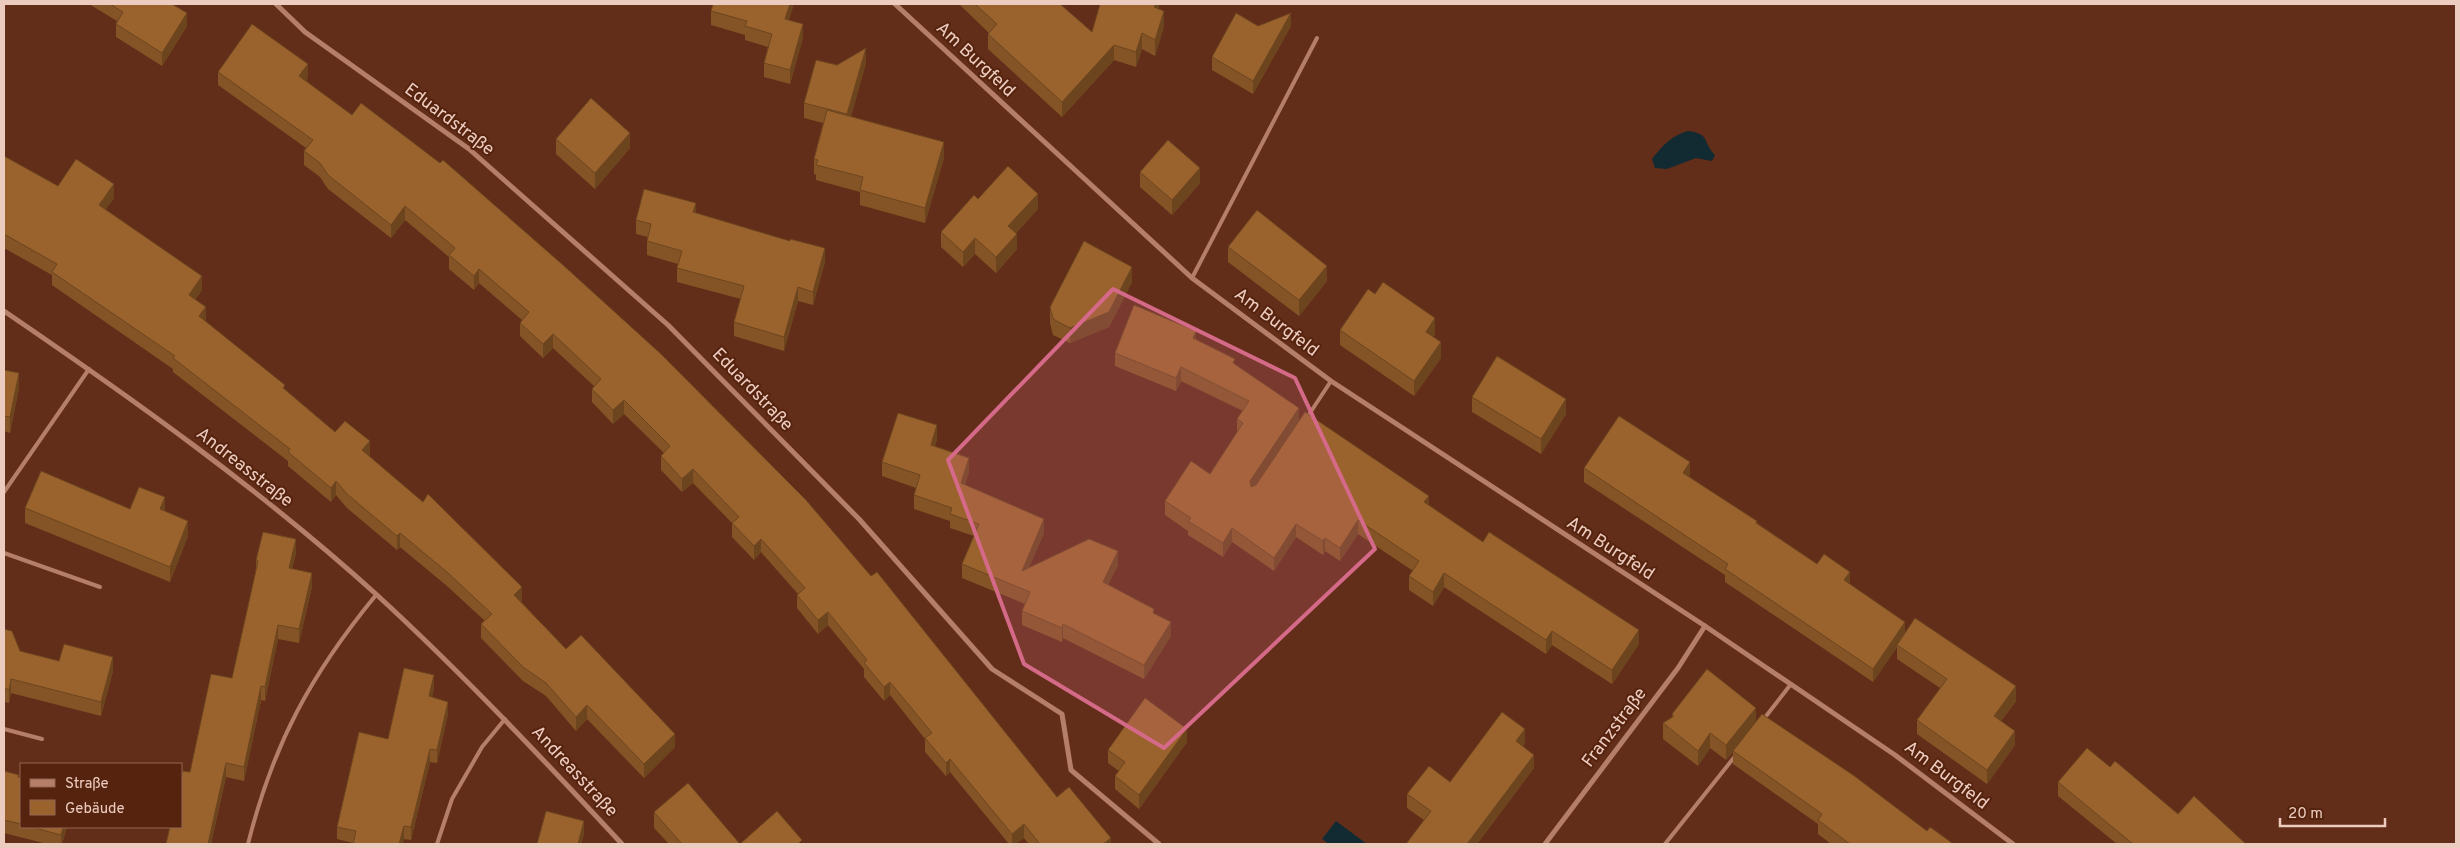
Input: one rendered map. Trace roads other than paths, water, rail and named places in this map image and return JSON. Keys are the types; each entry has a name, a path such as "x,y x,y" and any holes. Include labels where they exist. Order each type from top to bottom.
{"street":[{"name":"Eduardstraße","path":"276,4 305,32 469,150 668,324 859,519 992,669 1062,714 1071,770 1153,836 1160,844"},
{"name":"Am Burgfeld","path":"894,4 1192,278 1331,381 1557,531 1705,626 1895,755 2013,844"},
{"name":"Andreasstraße","path":"4,310 89,369 246,484 376,595 506,719 622,844"},
{"name":"Franzstraße","path":"1545,844 1678,668 1705,626"}],"lane":[{"path":"1192,278 1317,38"},
{"path":"4,492 89,369"},
{"path":"1303,422 1331,381"},
{"path":"4,553 100,587"},
{"path":"248,844 278,748 307,690 352,624 376,595"},
{"path":"1761,722 1791,684"},
{"path":"438,844 452,799 482,747 506,719"},
{"path":"4,729 42,739"},
{"path":"1665,844 1737,753"}],"water":[{"path":"1688,131 1703,136 1715,155 1712,161 1696,158 1667,169 1655,168 1652,159 1660,149 1672,138"},
{"path":"1336,821 1367,844 1329,844 1322,839"}]}
